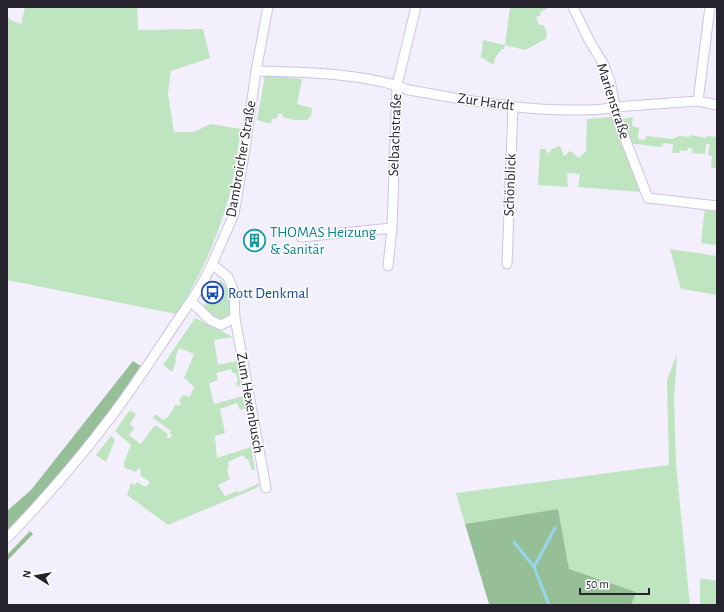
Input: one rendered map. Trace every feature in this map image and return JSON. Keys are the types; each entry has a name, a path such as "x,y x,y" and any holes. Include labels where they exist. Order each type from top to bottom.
{"street":[{"name":"Dambroicher Straße","path":"7,538 33,512 78,459 114,413 191,301 212,264 234,214 256,71 268,7"},
{"name":"Selbachstraße","path":"388,266 392,228 397,85 416,7"},
{"name":"Marienstraße","path":"573,7 589,40 604,65 610,81 615,113 648,198 717,206"},
{"path":"698,101 710,7"},
{"name":"Zur Hardt","path":"256,71 352,77 397,85 409,90 513,107 555,110 601,110 614,107 698,101 717,105"},
{"name":"Schönblick","path":"507,264 513,107"},
{"path":"301,237 392,228"},
{"name":"Zum Hexenbusch","path":"212,264 228,277 234,292 236,310 235,318 266,488"},
{"path":"191,301 210,320 221,325 235,318"}],"green space":[{"path":"25,7 137,7 138,30 203,29 210,58 171,71 168,94 174,132 194,132 210,124 241,129 231,189 222,221 209,254 185,301 176,314 7,280 7,17 10,20 21,24"},
{"path":"510,7 550,7 540,12 541,15 536,17 539,25 543,25 545,28 547,33 546,39 525,50 505,45"},
{"path":"483,40 505,45 504,49 502,49 495,58 494,64 481,58"},
{"path":"265,75 302,79 297,104 312,108 311,116 307,120 294,120 283,117 283,115 279,113 277,118 272,119 271,124 257,120"},
{"path":"612,117 642,192 578,187 580,174 568,173 568,187 538,185 540,149 546,149 547,154 552,149 560,146 564,156 570,151 579,158 586,151 587,119"},
{"path":"633,117 632,126 639,128 638,139 645,140 646,136 672,139 680,136 690,137 690,135 706,138 707,136 717,137 717,169 711,167 712,156 708,155 710,144 706,144 705,154 692,153 693,149 688,148 687,151 680,150 679,153 672,153 673,144 663,143 662,147 627,143 618,120"},
{"path":"705,206 717,208 717,245 701,243"},
{"path":"670,249 717,256 717,295 681,289"},
{"path":"221,280 229,295 231,308 230,314 227,318 221,320 210,315 204,306"},
{"path":"195,318 233,337 214,340 218,365 237,361 241,385 237,387 236,383 238,382 236,373 233,373 231,369 216,373 218,380 209,383 214,404 243,396 246,408 240,410 237,403 220,409 225,433 215,436 217,458 251,447 255,470 252,470 248,459 246,459 243,455 228,462 229,465 227,471 230,479 218,485 225,496 237,491 238,493 259,483 259,487 168,525 127,495 131,483 135,485 137,482 146,487 150,482 141,476 140,468 137,469 137,472 124,467 124,462 131,445 115,431 130,410 136,414 130,424 134,428 129,435 141,444 155,425 168,434 167,437 170,439 172,435 170,433 171,431 153,418 155,414 163,420 168,417 176,404 178,406 180,405 181,403 179,401 183,395 190,397 194,387 184,378 194,354 179,348 173,371 163,365"},
{"path":"677,354 674,399 676,464 690,605 604,605 636,592 569,570 558,509 465,524 456,493 669,465 667,380"},
{"path":"133,361 141,366 101,425 7,534 7,511 31,490"},
{"path":"111,436 115,440 106,462 96,455"},
{"path":"558,509 569,569 636,592 631,605 489,604 465,524"},
{"path":"30,531 33,534 7,561 7,555"},
{"path":"700,578 717,581 717,605 700,605"}],"waterway":[{"path":"549,605 534,567 555,528"},
{"path":"514,542 534,567"}],"place":[{"name":"THOMAS Heizung & Sanitär","path":"254,241"},
{"name":"Rott Denkmal","path":"213,293"}]}
